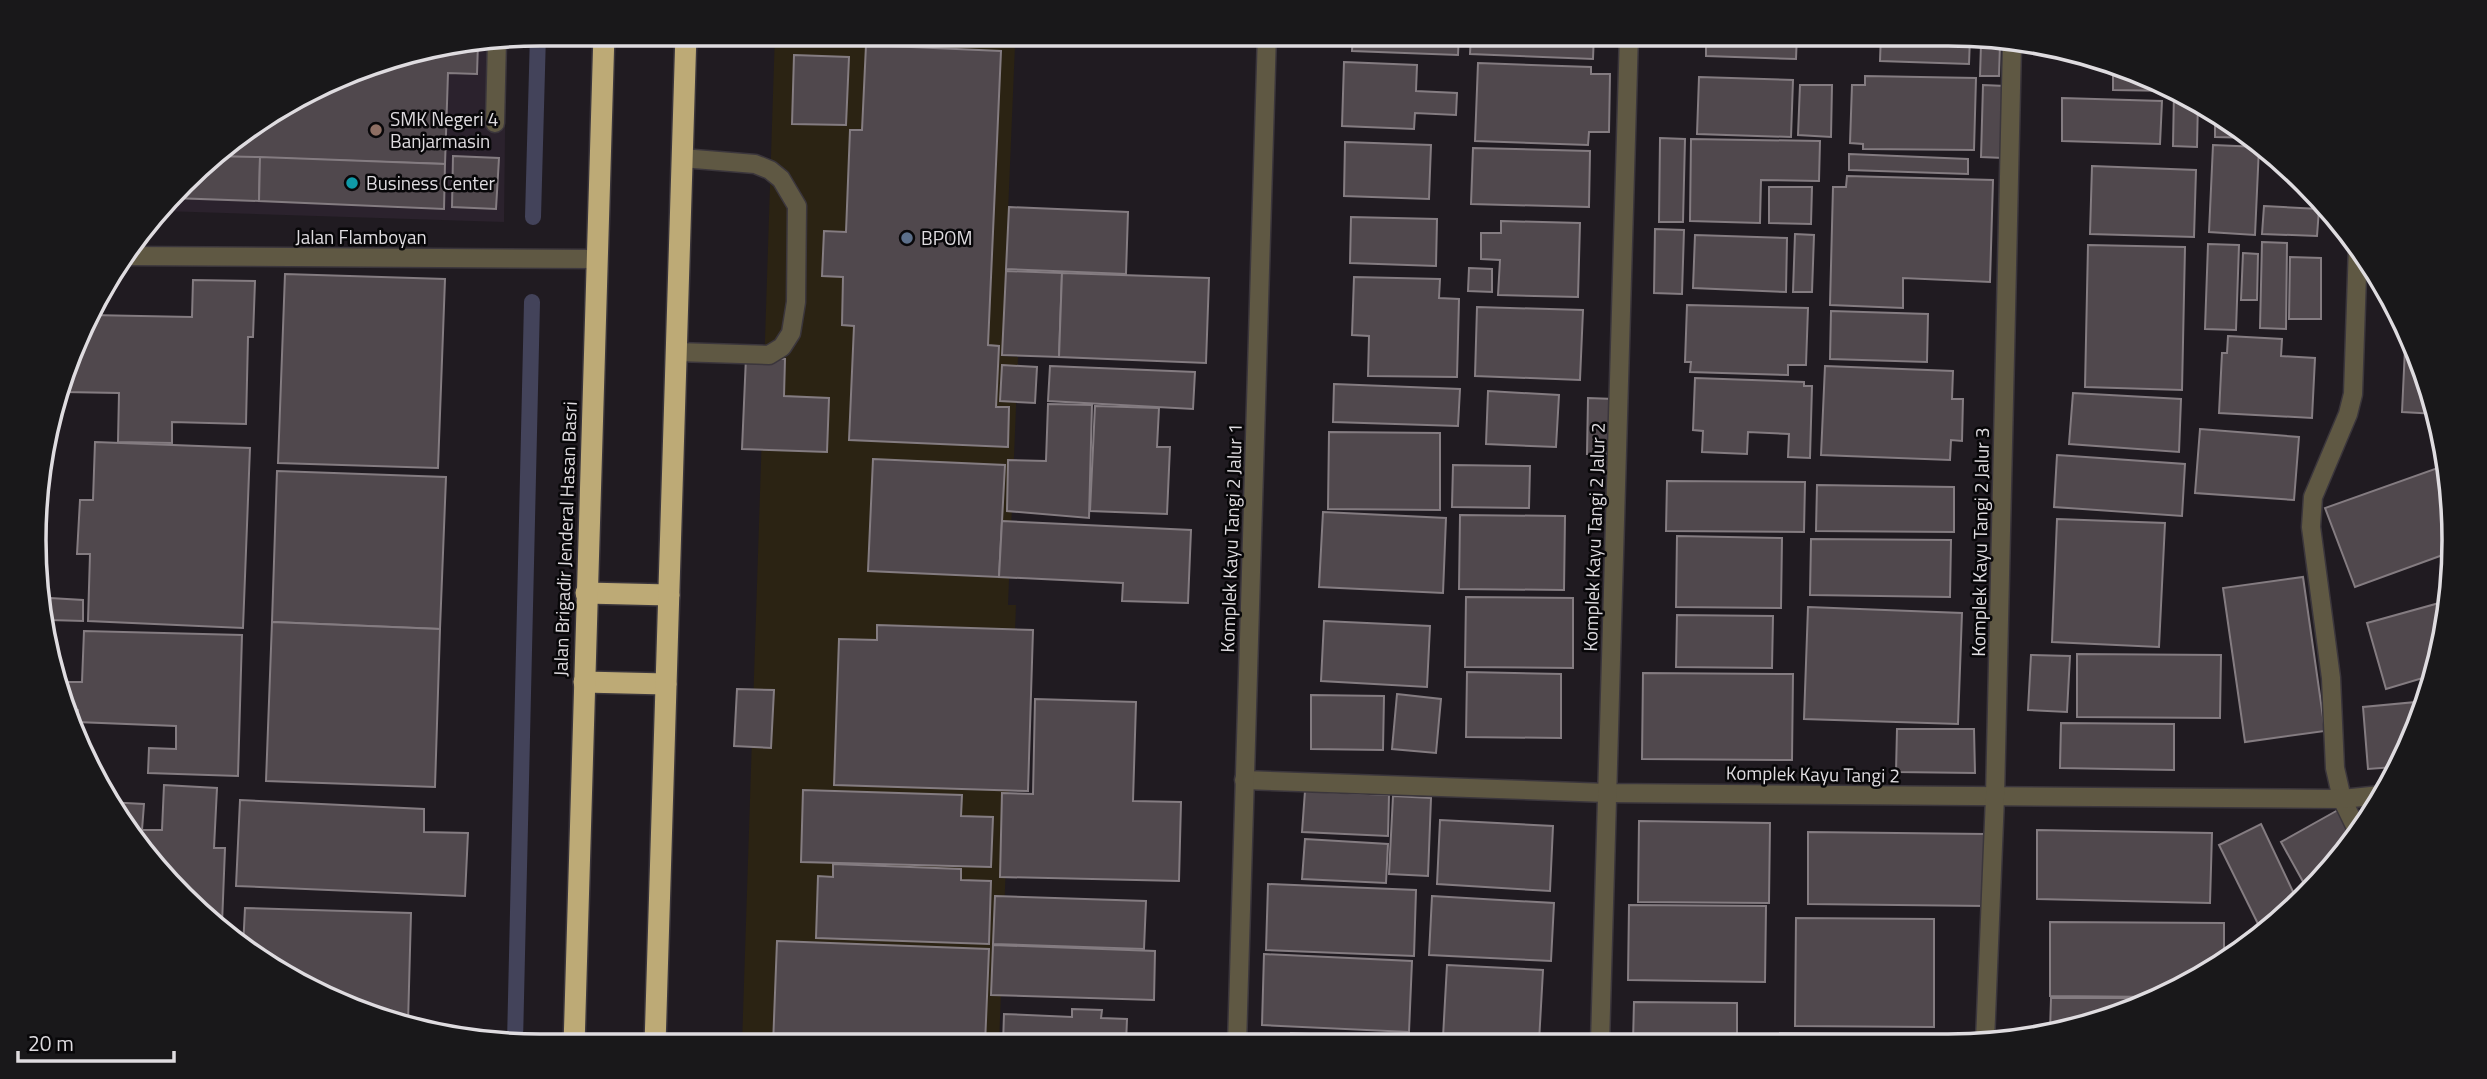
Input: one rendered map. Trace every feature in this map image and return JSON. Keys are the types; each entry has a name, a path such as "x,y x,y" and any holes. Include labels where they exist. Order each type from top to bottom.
{"highway":[{"name":"Jalan Brigadir Jenderal Hasan Basri","path":"574,1034 595,260 603,46"},
{"path":"655,1034 686,46"},
{"path":"586,593 669,595"},
{"path":"584,682 666,684"}],"street":[{"name":"Komplek Kayu Tangi 2 Jalur 1","path":"1237,1034 1267,46"},
{"name":"Komplek Kayu Tangi 2 Jalur 2","path":"1600,1034 1629,46"},
{"path":"495,123 497,48"},
{"name":"Komplek Kayu Tangi 2 Jalur 3","path":"1985,1031 1995,797 2012,50"},
{"path":"677,352 769,355 782,347 791,333 796,302 797,206 781,179 755,164 682,158"},
{"name":"Jalan Flamboyan","path":"136,256 595,260"},
{"path":"2353,821 2342,799 2335,768 2331,678 2311,527 2313,497 2348,414 2353,394 2357,264"},
{"name":"Komplek Kayu Tangi 2","path":"1244,780 1607,793 2342,799 2369,796"}],"shaded area":[{"path":"775,46 1015,46 1002,356 1018,357 1008,605 1016,605 999,1034 742,1034"},
{"name":"SMK Negeri 4 Banjarmasin","path":"506,47 504,222 171,211 190,190 239,148 265,129 321,96 412,62"}],"building":[{"path":"866,46 1001,51 988,345 999,346 996,407 1009,407 1008,447 849,440 854,326 842,325 843,277 822,276 824,231 846,232 850,130 862,130"},
{"path":"1352,46 1458,46 1458,55 1352,51"},
{"path":"1470,46 1594,46 1593,59 1470,54"},
{"path":"1706,46 1796,46 1796,59 1706,56"},
{"path":"1881,46 1970,47 1969,64 1880,61"},
{"path":"1981,47 2000,49 1999,76 1980,76"},
{"path":"478,50 477,74 448,73 445,164 228,157 292,112 350,83 412,62"},
{"path":"794,55 849,57 846,125 792,124"},
{"path":"1344,62 1417,65 1416,91 1457,93 1456,115 1415,113 1414,129 1342,126"},
{"path":"1478,63 1591,67 1591,74 1610,74 1609,132 1589,132 1588,145 1475,141"},
{"path":"2113,74 2154,91 2113,90"},
{"path":"1865,76 1976,78 1974,150 1863,149 1863,144 1850,143 1852,85 1865,85"},
{"path":"1699,77 1793,80 1791,137 1697,134"},
{"path":"1800,85 1832,85 1831,137 1798,135"},
{"path":"1983,85 2005,86 2003,158 1981,157"},
{"path":"2062,98 2162,101 2160,144 2062,141"},
{"path":"2174,100 2198,114 2197,147 2173,146"},
{"path":"2215,125 2234,138 2215,137"},
{"path":"1660,138 1685,139 1683,222 1659,222"},
{"path":"1691,139 1820,141 1819,181 1761,180 1760,223 1690,221"},
{"path":"1345,142 1431,145 1429,199 1344,196"},
{"path":"2213,145 2246,146 2259,156 2255,235 2209,232"},
{"path":"1473,148 1590,151 1589,207 1471,204"},
{"path":"1849,154 1968,159 1968,174 1849,170"},
{"path":"229,156 260,157 259,201 182,198"},
{"path":"453,156 499,158 496,209 452,207"},
{"name":"Business Center","path":"260,157 445,164 444,209 259,201"},
{"path":"2092,166 2196,170 2194,237 2090,234"},
{"path":"1847,176 1993,180 1990,282 1903,278 1903,308 1830,305 1833,187 1846,187"},
{"path":"1769,187 1812,187 1811,224 1769,223"},
{"path":"2264,206 2314,209 2319,214 2317,236 2262,234"},
{"path":"1009,207 1128,212 1126,274 1006,269"},
{"path":"1351,217 1437,219 1436,266 1350,263"},
{"path":"1501,221 1580,223 1578,297 1498,295 1500,260 1481,259 1481,233 1501,233"},
{"path":"1655,229 1684,230 1682,294 1654,293"},
{"path":"1795,234 1814,235 1812,292 1793,292"},
{"path":"1695,235 1787,238 1786,292 1693,288"},
{"path":"2262,242 2287,243 2286,329 2260,328"},
{"path":"2208,244 2239,245 2236,330 2205,329"},
{"path":"2088,245 2185,247 2182,390 2085,387"},
{"path":"2243,253 2258,254 2257,300 2241,300"},
{"path":"2290,257 2321,258 2321,319 2289,319"},
{"path":"1469,268 1492,269 1492,292 1468,291"},
{"path":"1006,271 1062,273 1059,357 1002,355"},
{"path":"1062,273 1209,278 1206,363 1059,357"},
{"path":"285,274 445,279 438,468 278,463"},
{"path":"1354,277 1440,279 1439,298 1459,299 1457,377 1368,376 1369,336 1352,335"},
{"path":"193,280 255,281 253,337 248,337 246,424 172,422 172,443 118,442 119,393 68,392 83,350 99,315 192,317"},
{"path":"1687,305 1808,308 1806,365 1788,365 1788,375 1690,372 1691,362 1685,362"},
{"path":"1477,307 1583,310 1580,380 1475,376"},
{"path":"1831,311 1928,314 1927,362 1830,359"},
{"path":"2228,336 2282,339 2281,356 2315,358 2312,418 2219,413 2222,353 2227,353"},
{"path":"2405,352 2425,413 2402,412"},
{"path":"746,357 785,359 784,396 829,398 827,452 742,449"},
{"path":"1002,365 1037,367 1035,403 1000,401"},
{"path":"1050,366 1195,372 1193,409 1048,401"},
{"path":"1825,366 1953,371 1952,399 1963,399 1962,441 1951,440 1950,460 1821,455"},
{"path":"1695,378 1804,382 1804,386 1812,386 1810,458 1788,457 1789,434 1748,432 1747,454 1702,452 1703,431 1693,430"},
{"path":"1334,384 1460,389 1458,426 1333,422"},
{"path":"1488,391 1559,395 1556,447 1486,444"},
{"path":"2073,393 2181,399 2179,452 2069,444"},
{"path":"1588,398 1614,399 1612,454 1587,454"},
{"path":"1048,404 1092,405 1089,518 1007,511 1008,460 1046,461"},
{"path":"1095,406 1159,408 1157,447 1170,447 1167,514 1090,511"},
{"path":"2200,429 2299,437 2294,500 2195,493"},
{"path":"1329,432 1440,433 1440,510 1328,509"},
{"path":"95,442 250,448 243,628 88,621 90,554 77,554 80,500 93,500"},
{"path":"2057,455 2185,464 2182,516 2054,507"},
{"path":"873,459 1005,465 999,577 868,571"},
{"path":"1453,465 1530,466 1529,508 1452,507"},
{"path":"2436,469 2441,556 2355,587 2325,508"},
{"path":"277,471 446,477 440,629 272,622"},
{"path":"1667,481 1805,482 1804,532 1666,531"},
{"path":"1817,485 1954,487 1954,532 1816,531"},
{"path":"1323,512 1446,518 1443,593 1319,587"},
{"path":"1460,515 1565,516 1564,590 1459,589"},
{"path":"2057,519 2165,523 2159,647 2052,642"},
{"path":"1002,521 1191,530 1188,603 1122,601 1123,583 999,577"},
{"path":"1677,536 1782,538 1781,608 1676,607"},
{"path":"1811,539 1951,540 1950,597 1810,595"},
{"path":"2303,577 2325,731 2245,742 2223,588"},
{"path":"1466,597 1573,598 1573,668 1465,667"},
{"path":"50,598 83,600 83,621 53,620"},
{"path":"2437,604 2421,678 2386,689 2367,623"},
{"path":"1808,607 1962,613 1958,724 1804,719"},
{"path":"1677,615 1773,616 1772,668 1676,667"},
{"path":"1324,621 1430,626 1427,687 1321,681"},
{"path":"272,622 440,629 435,787 266,781"},
{"path":"877,625 1033,630 1028,791 834,785 839,639 877,640"},
{"path":"84,631 242,635 238,776 148,773 149,748 176,749 176,726 81,722 68,682 82,682"},
{"path":"2077,654 2221,655 2220,718 2077,717"},
{"path":"2031,655 2070,656 2067,712 2028,710"},
{"path":"1467,672 1561,674 1561,738 1466,737"},
{"path":"1643,673 1793,674 1792,760 1642,759"},
{"path":"737,689 774,690 771,748 734,746"},
{"path":"1397,694 1441,699 1436,753 1392,749"},
{"path":"1311,695 1384,696 1383,750 1311,749"},
{"path":"1035,699 1136,702 1133,801 1181,802 1179,881 1000,877 1002,793 1033,794"},
{"path":"2413,702 2385,768 2368,769 2363,707"},
{"path":"2061,723 2174,724 2174,770 2060,768"},
{"path":"1897,729 1974,729 1975,773 1896,772"},
{"path":"164,785 217,788 214,848 225,848 222,918 168,865 148,840 122,803 144,804 142,830 162,830"},
{"path":"803,790 962,795 961,816 993,817 991,867 801,862"},
{"path":"1305,791 1389,795 1388,836 1302,832"},
{"path":"1393,796 1431,798 1428,876 1389,874"},
{"path":"240,800 424,809 424,832 468,833 465,896 236,886"},
{"path":"2338,810 2348,828 2303,882 2281,842"},
{"path":"1440,820 1553,826 1550,891 1437,884"},
{"path":"1639,821 1770,823 1769,903 1638,902"},
{"path":"2261,824 2293,892 2258,923 2219,845"},
{"path":"2037,830 2212,833 2210,903 2037,899"},
{"path":"1808,832 1986,834 1986,906 1808,904"},
{"path":"1305,839 1388,844 1386,883 1302,879"},
{"path":"833,864 961,869 961,880 991,881 989,944 816,938 818,876 833,877"},
{"path":"1268,884 1416,890 1414,956 1266,950"},
{"path":"995,896 1146,901 1144,949 993,944"},
{"path":"1432,896 1554,903 1551,961 1429,955"},
{"path":"1629,905 1766,906 1765,982 1628,980"},
{"path":"245,908 411,913 408,1016 321,983 244,934"},
{"path":"1796,918 1934,919 1934,1027 1795,1026"},
{"path":"2050,922 2224,923 2224,949 2166,983 2137,996 2050,996"},
{"path":"777,941 989,949 985,1034 773,1034"},
{"path":"993,945 1155,951 1154,1000 991,995"},
{"path":"1264,954 1412,961 1409,1032 1262,1025"},
{"path":"1447,965 1543,970 1539,1034 1443,1034"},
{"path":"2051,998 2131,998 2075,1017 2050,1023"},
{"path":"1634,1002 1737,1003 1737,1034 1633,1034"},
{"path":"1072,1009 1102,1010 1101,1018 1127,1019 1126,1034 1003,1034 1004,1014 1072,1017"},
{"path":"1780,1033 1856,1034 1780,1034"}],"waterway":[{"path":"533,217 538,46"},
{"path":"515,1032 532,302"}],"place":[{"name":"SMK Negeri 4 Banjarmasin","path":"376,130"},
{"name":"Business Center","path":"352,183"},
{"name":"BPOM","path":"907,238"}]}
